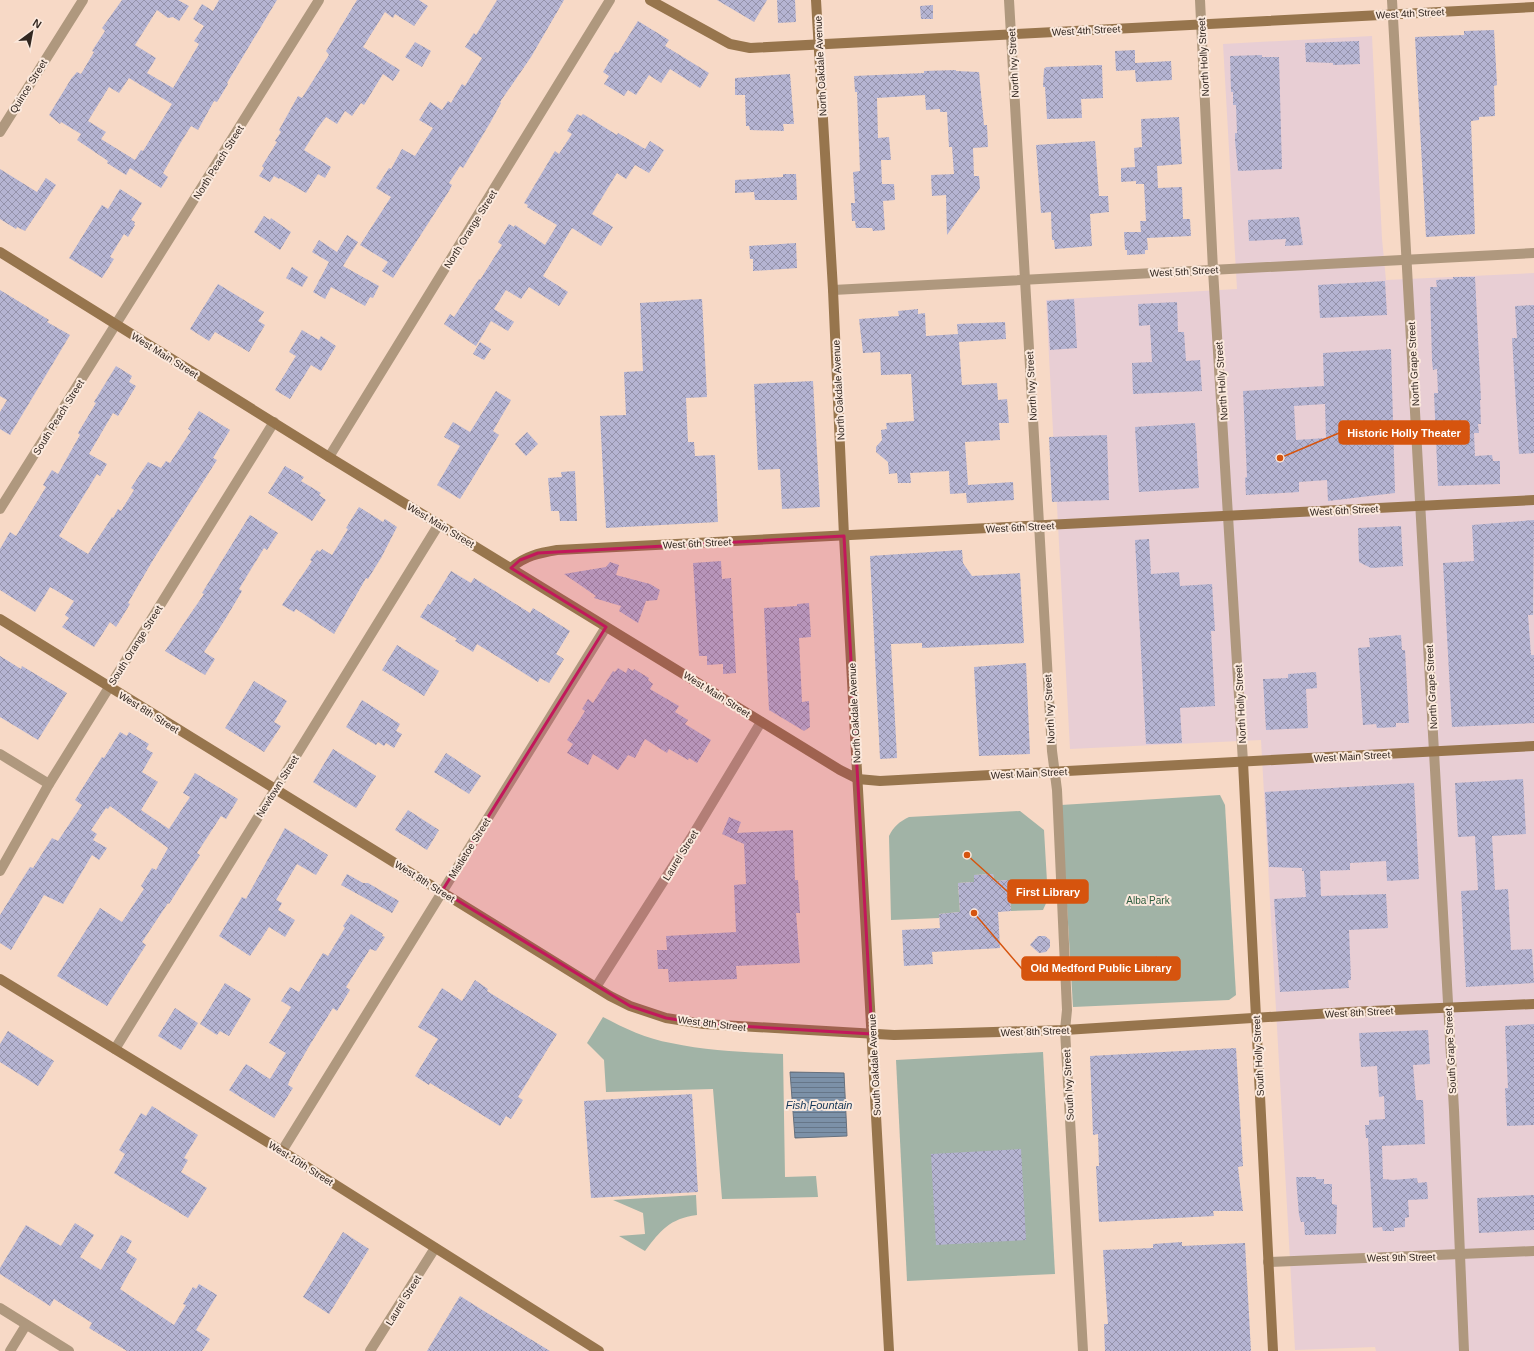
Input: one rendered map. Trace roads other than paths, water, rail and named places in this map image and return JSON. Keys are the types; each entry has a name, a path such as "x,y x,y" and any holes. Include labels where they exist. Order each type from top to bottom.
{"street":[{"name":"Quince Street","path":"0,132 83,0"},
{"name":"North Peach Street","path":"116,325 319,0"},
{"name":"North Orange Street","path":"329,457 610,0"},
{"name":"West 4th Street","path":"650,0 730,44 750,48 1534,6"},
{"name":"North Oakdale Avenue","path":"816,0 833,290 844,536 858,779"},
{"name":"North Ivy Street","path":"1009,0 1038,526 1054,772"},
{"name":"North Holly Street","path":"1200,0 1213,270 1243,762"},
{"name":"North Grape Street","path":"1392,0 1434,751"},
{"name":"West Main Street","path":"0,252 329,457 761,722 840,770 858,779 880,781 1534,746"},
{"name":"West 5th Street","path":"833,290 1534,253"},
{"name":"South Peach Street","path":"0,508 116,325"},
{"name":"South Orange Street","path":"0,871 49,784 274,422"},
{"name":"West 6th Street","path":"511,568 520,560 538,553 557,550 1534,500"},
{"name":"Newtown Street","path":"115,1049 439,524"},
{"name":"West 8th Street","path":"0,619 596,987 630,1006 666,1018 736,1027 872,1034 1065,1030 1534,1004"},
{"name":"Mistletoe Street","path":"282,1151 606,626"},
{"name":"Laurel Street","path":"596,987 692,838 761,722"},
{"name":"South Grape Street","path":"1434,751 1464,1351"},
{"path":"0,754 49,784"},
{"name":"South Holly Street","path":"1243,762 1273,1351"},
{"name":"South Ivy Street","path":"1054,772 1057,795 1066,1002 1065,1030 1083,1351"},
{"name":"South Oakdale Avenue","path":"858,779 889,1351"},
{"name":"West 10th Street","path":"0,979 282,1151 599,1351"},
{"name":"Laurel Street","path":"370,1351 435,1248"},
{"name":"West 9th Street","path":"1268,1262 1460,1256 1534,1252"},
{"path":"0,1308 69,1351"},
{"path":"10,1351 26,1325"}],"water":[{"path":"1148,896 1161,896 1164,900 1163,904 1148,905 1146,901"},
{"name":"Fish Fountain","path":"790,1072 844,1073 847,1136 795,1138"}],"place":[{"name":"Historic Holly Theater","path":"1280,458"},
{"name":"First Library","path":"967,855"},
{"name":"Old Medford Public Library","path":"974,913"}],"park label":[{"name":"Alba Park","path":"1148,900"}]}
